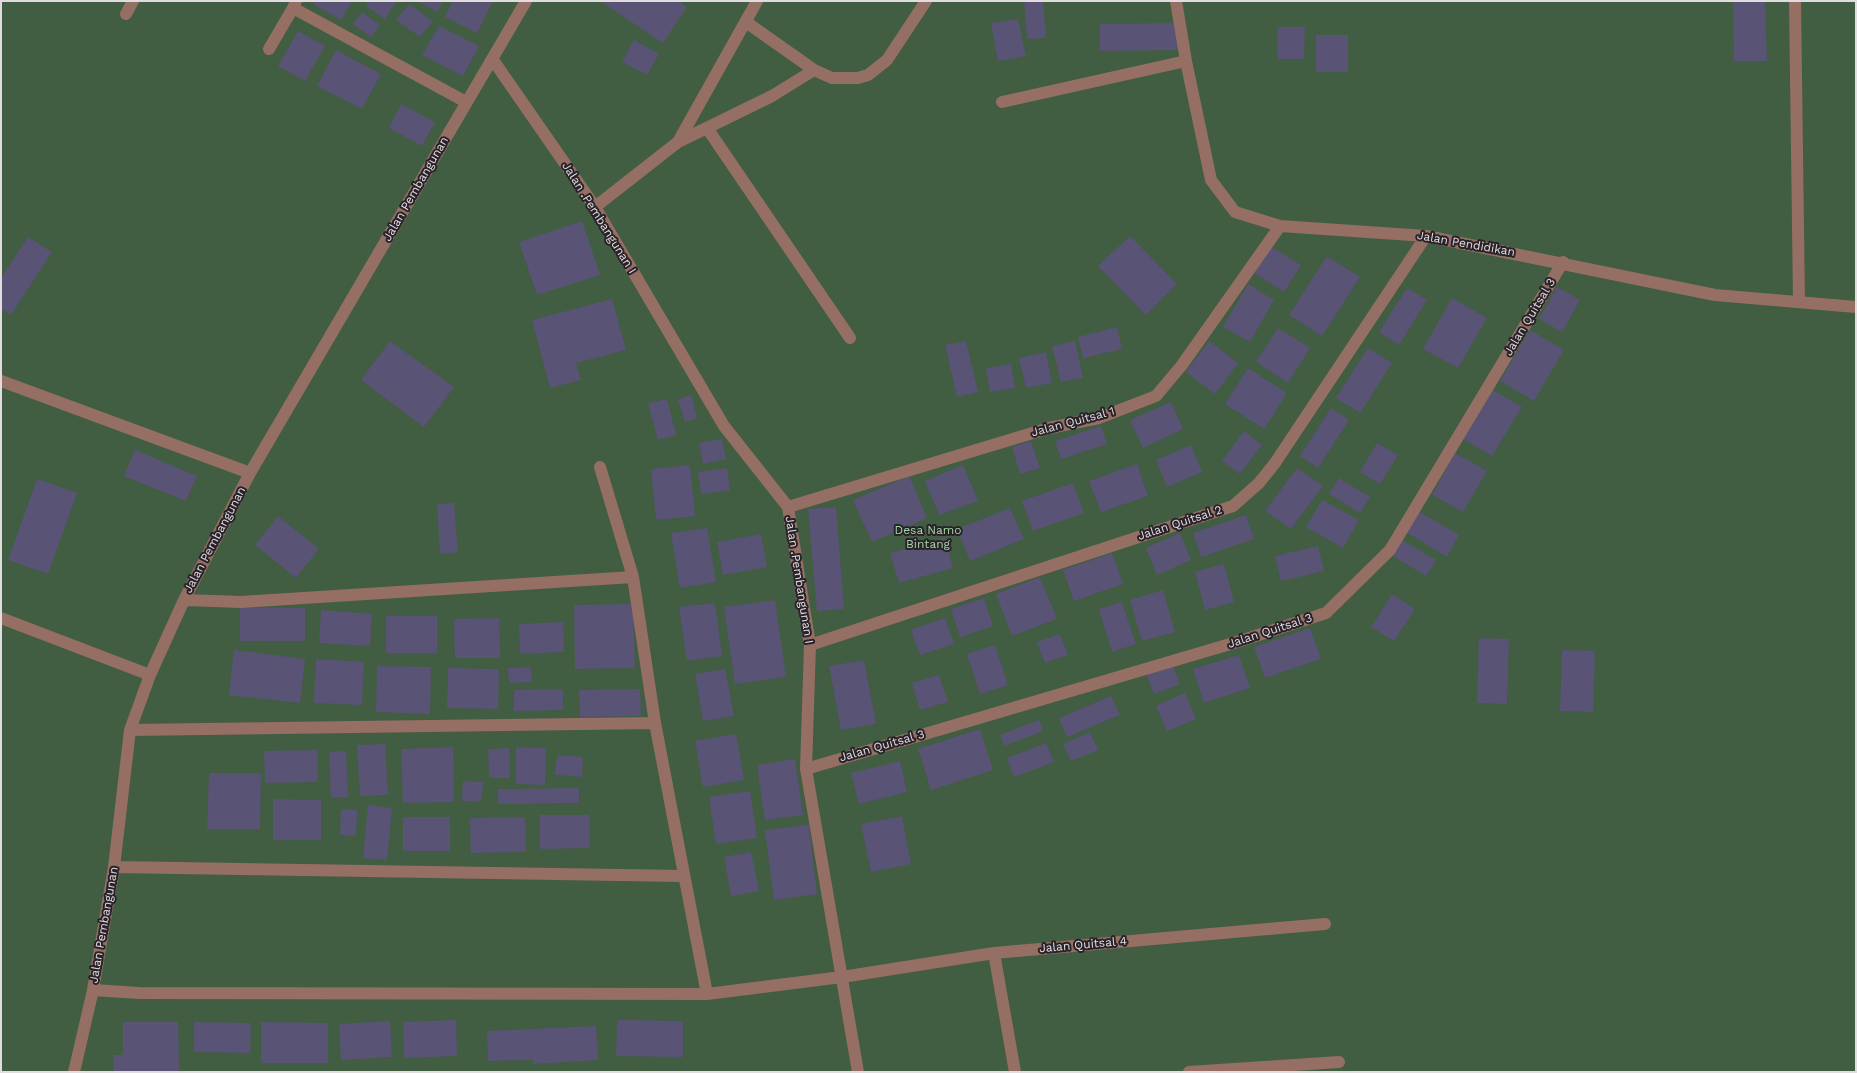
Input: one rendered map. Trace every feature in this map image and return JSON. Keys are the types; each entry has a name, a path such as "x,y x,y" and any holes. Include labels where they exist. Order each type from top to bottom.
{"street":[{"path":"126,14 133,1"},
{"name":"Jalan Pembangunan","path":"74,1072 93,990 114,867 130,730 150,676 184,600 250,473 526,1"},
{"path":"678,142 758,1"},
{"path":"746,22 814,70 832,78 843,79 868,75 887,60 926,1"},
{"name":"Jalan Pendidikan","path":"1176,1 1186,61 1211,180 1235,212 1280,226 1426,236 1563,262 1715,295 1856,307"},
{"path":"1795,1 1799,302"},
{"path":"269,50 294,5 466,102"},
{"name":"Jalan .Pembangunan I","path":"493,60 595,208 724,426 788,506 810,645 806,769 858,1072"},
{"path":"1002,102 1186,61"},
{"path":"595,208 678,142 772,96 814,70"},
{"path":"707,128 850,338"},
{"name":"Jalan Quitsal 1","path":"788,506 1049,428 1099,418 1156,396 1182,365 1280,226"},
{"name":"Jalan Quitsal 2","path":"810,645 1233,506 1259,483 1275,463 1426,236"},
{"name":"Jalan Quitsal 3","path":"806,769 1237,642 1326,613 1390,550 1563,262"},
{"path":"1,381 250,473"},
{"path":"600,467 633,577 655,723 683,876 708,994"},
{"path":"184,600 241,602 633,577"},
{"path":"1,618 150,676"},
{"path":"130,730 655,723"},
{"path":"114,867 683,876"},
{"name":"Jalan Quitsal 4","path":"93,990 138,993 708,994 842,977 994,953 1325,924"},
{"path":"994,953 1015,1072"},
{"path":"1189,1072 1338,1062"}],"green space":[{"name":"Desa Namo Bintang","path":"1,1 1856,1 1856,1072 1,1072"}],"building":[{"path":"314,1 352,1 341,20 313,4"},
{"path":"369,1 396,2 385,19 366,6"},
{"path":"418,1 443,1 437,12"},
{"path":"453,1 493,1 477,33 445,17"},
{"path":"600,1 678,1 687,7 663,43"},
{"path":"1024,1 1043,1 1046,38 1027,39"},
{"path":"1733,1 1765,1 1767,61 1734,61"},
{"path":"409,4 433,21 420,37 396,20"},
{"path":"362,12 380,25 371,37 353,24"},
{"path":"1018,19 1026,56 998,61 991,23"},
{"path":"1178,23 1178,50 1100,51 1100,24"},
{"path":"439,26 479,46 463,76 422,55"},
{"path":"1278,27 1305,27 1304,59 1277,59"},
{"path":"298,31 325,46 305,81 278,66"},
{"path":"1316,35 1348,35 1348,72 1316,72"},
{"path":"634,40 659,54 647,75 622,62"},
{"path":"336,50 381,74 362,109 317,86"},
{"path":"401,104 435,122 422,146 389,128"},
{"path":"582,221 600,275 537,295 519,242"},
{"path":"1130,236 1177,284 1146,315 1098,266"},
{"path":"28,237 52,252 11,315 1,309 1,278"},
{"path":"1270,246 1301,265 1284,292 1254,273"},
{"path":"1327,256 1360,277 1322,336 1289,315"},
{"path":"1248,284 1274,300 1250,342 1223,327"},
{"path":"1557,287 1580,300 1562,332 1539,319"},
{"path":"1407,288 1427,300 1399,345 1379,332"},
{"path":"1452,298 1487,318 1458,368 1423,349"},
{"path":"612,299 626,350 576,363 581,380 550,388 532,320"},
{"path":"1117,327 1122,349 1083,358 1078,337"},
{"path":"1278,328 1310,348 1288,383 1256,362"},
{"path":"1530,330 1564,350 1534,401 1500,381"},
{"path":"390,341 454,387 424,427 361,380"},
{"path":"966,341 978,392 957,397 945,345"},
{"path":"1075,341 1083,378 1061,382 1052,346"},
{"path":"1209,341 1238,363 1215,394 1186,372"},
{"path":"1368,348 1392,363 1360,413 1336,398"},
{"path":"1046,352 1052,383 1026,388 1019,358"},
{"path":"1011,364 1015,388 990,392 986,368"},
{"path":"1248,368 1287,393 1264,429 1225,404"},
{"path":"1493,390 1522,407 1492,456 1463,439"},
{"path":"691,395 697,418 685,422 678,399"},
{"path":"667,399 676,435 658,440 648,403"},
{"path":"1171,402 1183,429 1143,448 1130,420"},
{"path":"1331,408 1349,420 1318,468 1300,456"},
{"path":"1101,426 1107,444 1061,459 1055,441"},
{"path":"1244,431 1262,445 1240,474 1222,461"},
{"path":"722,439 726,459 703,464 699,443"},
{"path":"1031,441 1040,468 1020,474 1012,447"},
{"path":"1377,443 1398,455 1380,484 1360,472"},
{"path":"1191,445 1202,472 1167,487 1156,460"},
{"path":"135,450 197,476 186,501 124,476"},
{"path":"1455,453 1487,471 1463,512 1432,495"},
{"path":"1137,464 1148,496 1101,512 1089,481"},
{"path":"690,465 695,516 656,520 651,469"},
{"path":"963,465 978,501 939,515 925,481"},
{"path":"727,468 730,490 701,494 698,472"},
{"path":"1297,468 1323,486 1291,529 1265,511"},
{"path":"909,476 927,518 872,542 853,500"},
{"path":"1339,478 1370,497 1360,513 1329,494"},
{"path":"37,479 77,493 48,574 8,560"},
{"path":"1073,483 1084,513 1033,531 1022,501"},
{"path":"1322,500 1359,520 1343,548 1306,527"},
{"path":"454,503 458,552 440,554 437,504"},
{"path":"836,507 844,609 817,611 808,509"},
{"path":"1010,508 1024,539 970,561 957,529"},
{"path":"1418,511 1459,535 1447,557 1406,532"},
{"path":"1246,515 1254,539 1201,557 1193,533"},
{"path":"278,516 319,549 296,578 255,545"},
{"path":"707,528 716,582 680,588 671,533"},
{"path":"1180,533 1191,560 1157,575 1146,548"},
{"path":"761,534 767,567 723,575 717,542"},
{"path":"945,538 953,568 899,583 890,553"},
{"path":"1402,540 1436,560 1426,576 1393,556"},
{"path":"1318,546 1324,571 1281,581 1275,556"},
{"path":"1112,553 1123,584 1074,601 1063,570"},
{"path":"1224,564 1234,602 1205,610 1195,572"},
{"path":"1040,577 1057,619 1012,636 996,594"},
{"path":"1163,590 1175,632 1142,641 1130,600"},
{"path":"1392,594 1415,609 1394,641 1371,627"},
{"path":"984,598 993,626 960,637 951,609"},
{"path":"775,600 786,677 735,684 724,607"},
{"path":"1122,602 1136,644 1112,652 1099,609"},
{"path":"715,603 722,656 687,661 679,607"},
{"path":"633,604 635,668 575,669 574,605"},
{"path":"240,608 305,608 305,641 240,641"},
{"path":"321,610 372,614 370,646 319,643"},
{"path":"386,616 437,616 437,653 386,653"},
{"path":"499,618 500,658 455,658 454,619"},
{"path":"945,618 954,644 920,655 911,630"},
{"path":"563,622 564,652 520,654 519,624"},
{"path":"1310,628 1321,659 1265,678 1254,647"},
{"path":"1060,634 1068,655 1045,663 1037,642"},
{"path":"1479,638 1509,639 1507,704 1477,703"},
{"path":"995,645 1008,685 980,694 967,654"},
{"path":"234,650 305,659 300,703 229,695"},
{"path":"1562,650 1595,651 1593,712 1560,711"},
{"path":"1239,655 1250,688 1204,703 1193,669"},
{"path":"316,659 364,662 362,705 314,703"},
{"path":"864,660 876,724 841,730 829,666"},
{"path":"1172,664 1180,684 1154,694 1146,674"},
{"path":"377,666 431,667 430,714 376,712"},
{"path":"531,667 532,682 509,683 508,668"},
{"path":"448,668 499,669 498,709 447,708"},
{"path":"725,669 734,716 703,721 695,674"},
{"path":"939,675 948,702 920,710 912,683"},
{"path":"563,689 563,710 514,711 514,690"},
{"path":"640,689 641,716 580,717 579,690"},
{"path":"1185,693 1196,719 1167,731 1156,706"},
{"path":"1111,696 1120,715 1067,737 1059,718"},
{"path":"1039,720 1043,731 1004,746 1000,735"},
{"path":"980,729 993,770 931,790 918,749"},
{"path":"1090,732 1098,750 1071,761 1063,744"},
{"path":"736,734 744,780 703,787 695,741"},
{"path":"1046,743 1054,762 1014,777 1007,758"},
{"path":"385,744 388,795 360,796 357,745"},
{"path":"453,747 454,802 403,803 401,749"},
{"path":"516,747 546,748 545,785 516,784"},
{"path":"509,748 510,778 489,778 488,749"},
{"path":"317,750 318,782 265,783 264,751"},
{"path":"346,751 348,797 331,797 329,752"},
{"path":"557,755 583,757 582,777 555,775"},
{"path":"795,759 803,815 765,820 757,765"},
{"path":"900,761 907,792 859,804 851,773"},
{"path":"209,773 261,773 260,829 207,829"},
{"path":"463,781 483,782 481,802 462,801"},
{"path":"579,788 579,803 498,804 498,789"},
{"path":"750,791 757,838 716,844 709,797"},
{"path":"273,799 321,800 321,840 273,840"},
{"path":"368,805 392,808 387,860 363,858"},
{"path":"341,809 357,810 356,836 340,835"},
{"path":"540,815 589,815 590,848 540,849"},
{"path":"902,816 911,864 871,872 861,824"},
{"path":"403,817 450,817 450,851 403,851"},
{"path":"525,817 526,852 471,853 470,818"},
{"path":"809,825 817,894 774,900 765,830"},
{"path":"751,852 759,891 731,896 724,857"},
{"path":"456,1020 457,1056 404,1058 403,1022"},
{"path":"617,1020 683,1021 683,1057 616,1056"},
{"path":"390,1021 392,1057 341,1060 339,1024"},
{"path":"123,1022 178,1022 179,1072 114,1072 113,1055 123,1055"},
{"path":"194,1022 251,1023 250,1053 194,1052"},
{"path":"261,1022 328,1023 328,1063 261,1063"},
{"path":"596,1026 598,1060 533,1064 533,1060 488,1061 487,1031"}]}
